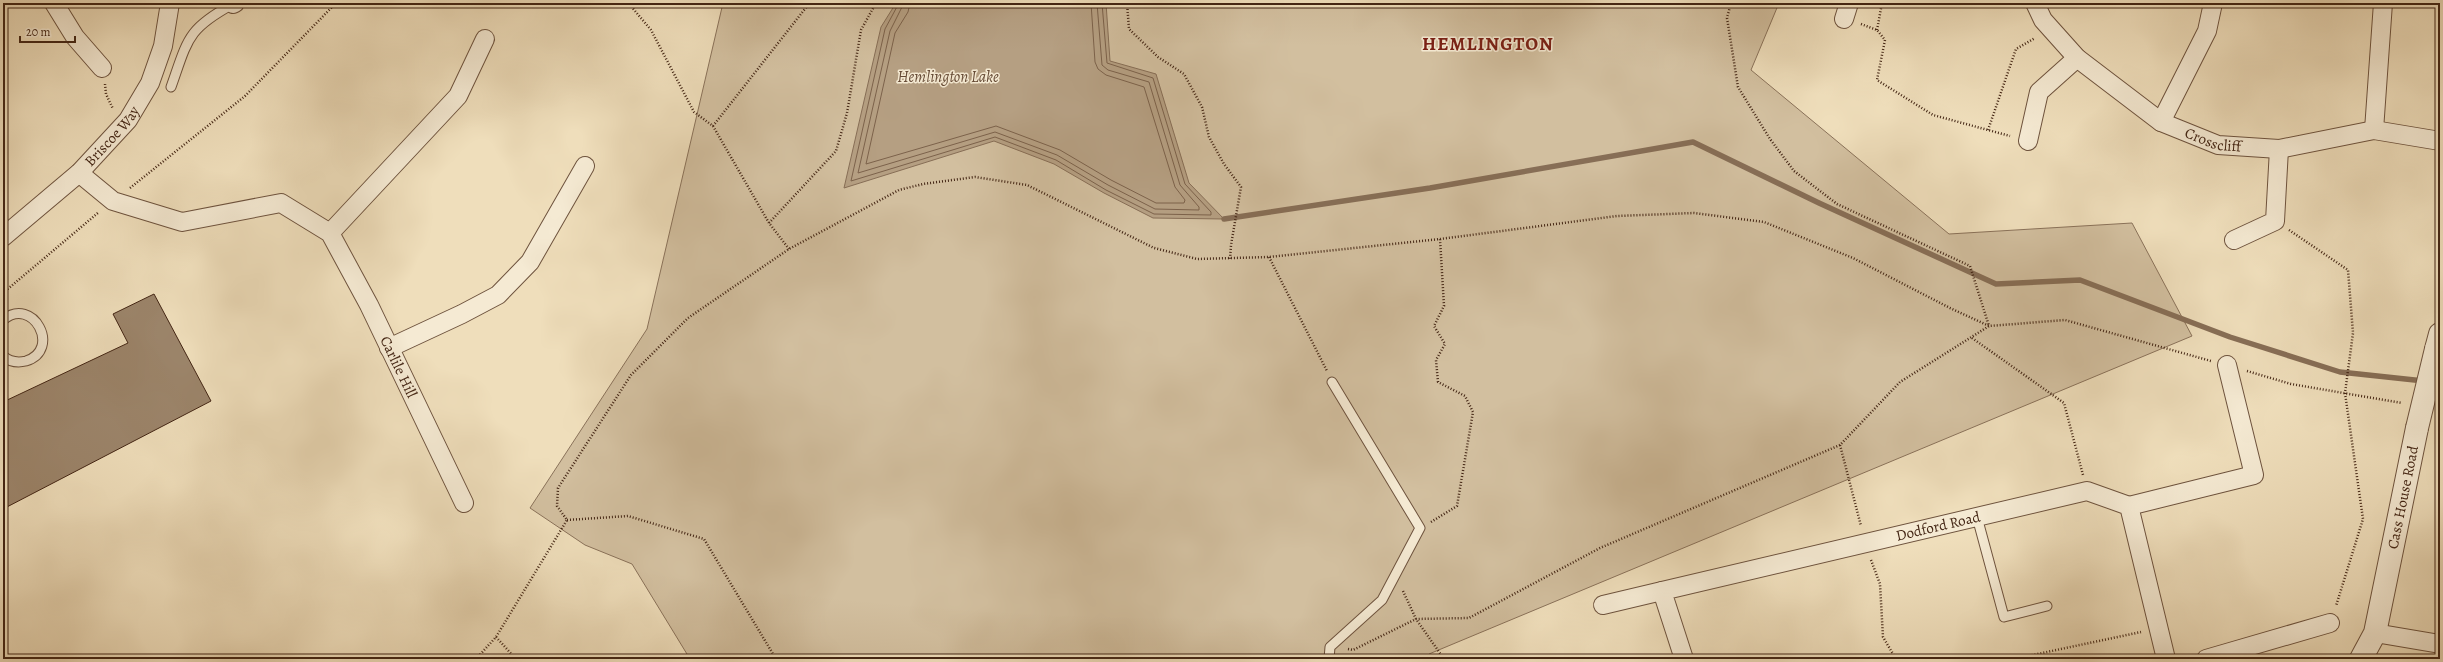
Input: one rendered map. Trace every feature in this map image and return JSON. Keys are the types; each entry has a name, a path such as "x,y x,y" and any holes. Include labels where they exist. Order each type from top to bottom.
{"street":[{"path":"54,3 75,36 102,68"},
{"name":"Briscoe Way","path":"3,237 79,172 128,120 150,83 163,46 170,3"},
{"name":"Crosscliff","path":"2035,3 2043,20 2078,58 2161,122 2218,145 2279,149 2374,130 2440,141"},
{"path":"2161,122 2207,31 2213,3"},
{"path":"2374,130 2383,3"},
{"path":"79,172 113,201 182,222 281,203 330,233 458,96 485,39"},
{"path":"2028,141 2039,92 2078,58"},
{"path":"2234,240 2275,221 2279,149"},
{"path":"389,348 462,314 498,295 530,262 586,166"},
{"name":"Carlile Hill","path":"330,233 389,348 464,503"},
{"name":"Cass House Road","path":"2361,659 2375,633 2417,428 2438,342"},
{"path":"2087,490 2128,506 2254,475 2227,365"},
{"name":"Dodford Road","path":"1603,605 2087,490"},
{"path":"2128,506 2166,659"},
{"path":"1662,592 1684,659"},
{"path":"2206,659 2330,624"},
{"path":"2375,633 2440,644"}],"lane":[{"path":"171,86 193,32 204,20 234,3"},
{"path":"3,320 12,315 27,316 39,325 43,340 36,355 30,360 14,362 3,356"},
{"path":"1329,659 1330,647 1382,600 1420,528 1332,382"},
{"path":"1977,517 2004,617 2047,606"}],"path":[{"path":"3,293 113,201 246,96 336,3"},
{"path":"620,3 630,5 651,30 694,112 713,126 769,223 789,249"},
{"path":"713,126 808,5 808,3"},
{"path":"769,223 836,151 847,113 861,30 876,3"},
{"path":"1127,3 1129,29 1158,57 1184,74 1202,107 1209,136 1224,164 1241,187 1230,259"},
{"path":"1731,3 1727,18 1738,88 1770,139 1794,171 1837,204 1970,266 1990,326"},
{"path":"1876,30 1882,3"},
{"path":"1846,11 1876,30 1885,40 1876,80 1933,115 2028,141"},
{"path":"1988,130 2016,49 2051,29"},
{"path":"102,68 109,103 114,110 128,120"},
{"path":"567,520 557,506 558,488 630,375 688,318 789,249 899,190 923,184 975,177 1027,185 1154,248 1197,258 1230,259 1269,257 1440,239 1617,216 1694,213 1764,222 1853,258 1950,308 1990,326 2064,320 2291,384 2403,403"},
{"path":"2275,221 2348,270 2352,333 2345,393 2363,519 2330,624"},
{"path":"1420,528 1448,513 1457,506 1473,412 1465,396 1438,382 1436,360 1445,344 1434,326 1444,306 1440,239"},
{"path":"1269,257 1332,382"},
{"path":"1330,647 1353,650 1416,619 1469,618 1600,548 1840,445 1900,382 1990,326"},
{"path":"1972,338 2064,403 2087,490"},
{"path":"567,520 628,516 704,539 776,659"},
{"path":"476,659 496,637 567,520"},
{"path":"1396,576 1416,619 1444,659"},
{"path":"2014,659 2159,628"},
{"path":"496,637 516,659"}],"shaded area":[{"path":"723,3 1779,3 1751,70 1949,234 2132,223 2192,336 1429,654 1431,659 690,659 632,564 585,545 530,508 647,329"}],"water":[{"name":"Hemlington Lake","path":"896,3 1106,3 1110,61 1156,74 1189,183 1224,219 1153,218 1104,193 1054,164 994,141 844,188 881,27"}],"building":[{"path":"154,294 211,401 3,509 3,402 128,343 113,314"}],"waterway":[{"path":"1224,219 1430,188 1693,142 1819,203 1996,284 2080,280 2230,337 2340,372 2424,381"}],"district":[{"name":"HEMLINGTON","path":"1488,44"}]}
